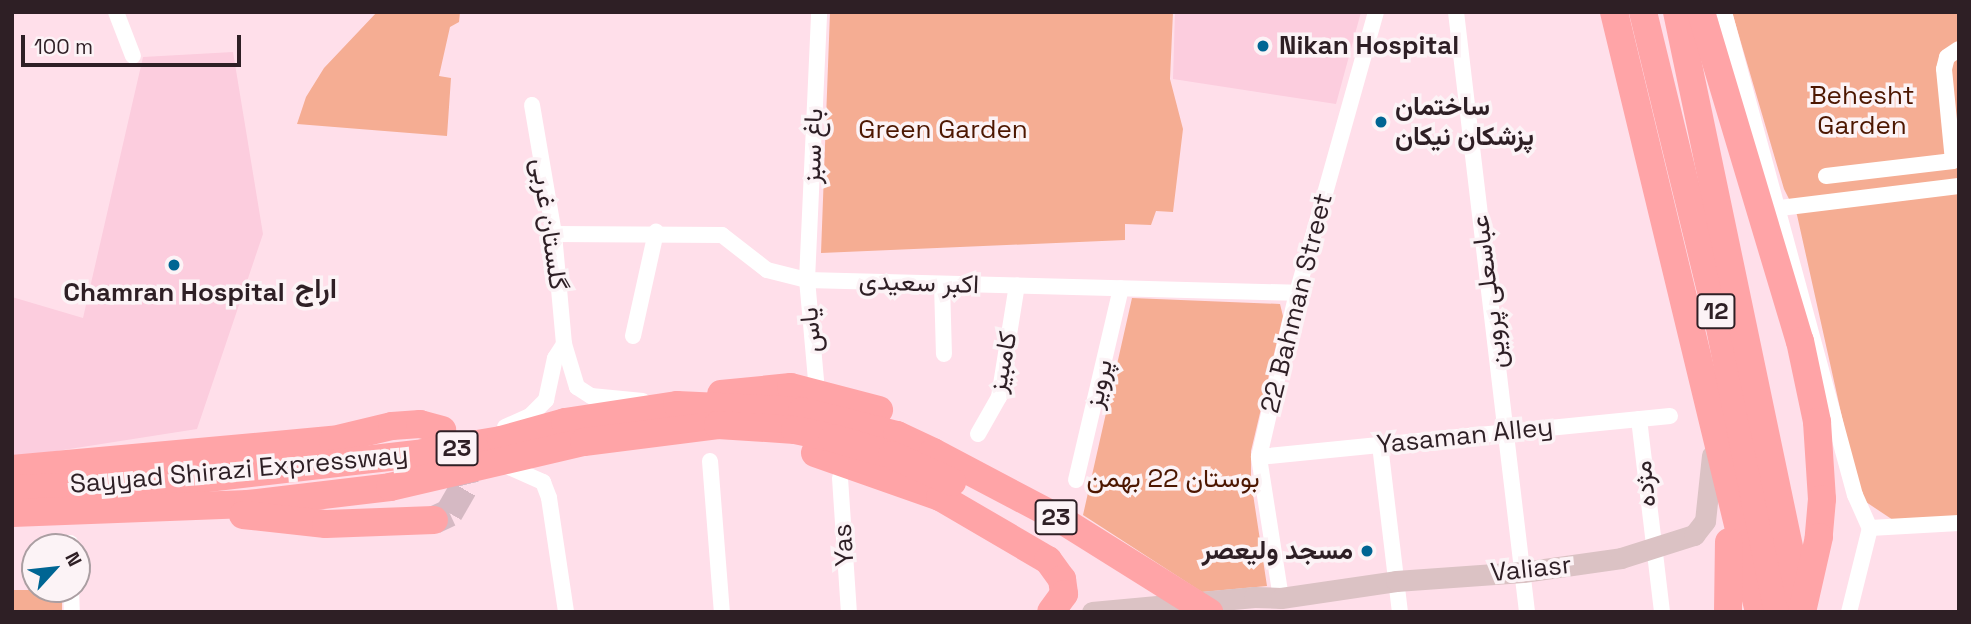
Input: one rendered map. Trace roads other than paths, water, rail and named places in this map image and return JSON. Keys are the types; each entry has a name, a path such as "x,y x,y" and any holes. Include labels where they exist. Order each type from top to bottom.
{"highway":[{"name":"12","path":"1643,12 1719,323 1779,612"},
{"name":"12","path":"1677,12 1802,612"},
{"path":"1710,17 1797,327 1817,422 1821,512 1802,612"},
{"path":"1620,20 1672,255 1759,612"},
{"path":"1722,218 1760,317 1825,612"},
{"path":"1672,255 1689,370 1712,456 1729,540 1728,612"},
{"path":"677,405 742,388 791,387 877,410 988,460 1058,499 1211,608"},
{"name":"Sayyad Shirazi Expressway","path":"12,489 156,484 423,453 501,440 565,422 677,405 802,411 894,445 1060,519 1211,608"},
{"path":"12,469 333,440 392,426 420,424 442,430"},
{"path":"718,425 887,475 1003,532 1048,560 1062,579 1064,594 1051,612"},
{"name":"Sayyad Shirazi Expressway","path":"12,513 195,506 390,487 584,442 718,425 795,430 894,445 1041,529 1175,612"},
{"path":"195,506 326,524 434,520"}],"main road":[{"name":"Valiasr","path":"1093,612 1211,608 1396,581 1523,572 1621,558 1694,535 1705,521 1712,456"},
{"name":"Valiasr","path":"1258,612 1281,598"}],"street":[{"path":"116,12 134,56"},
{"name":"باغ سبز","path":"807,280 818,12"},
{"name":"22 Bahman Street","path":"1281,598 1259,457 1297,293 1377,12"},
{"name":"عباسعلی پروین","path":"1455,12 1527,612"},
{"path":"1710,17 1780,208 1855,495 1870,528 1849,612"},
{"path":"1826,176 1953,161 1944,69 1947,57 1959,49"},
{"name":"گلستان غربی","path":"532,105 554,234 564,344 577,387 591,396 677,405"},
{"path":"1780,208 1959,186"},
{"path":"633,336 656,232"},
{"name":"اکبر سعیدی","path":"554,234 656,232 722,235 767,270 807,280 1297,293"},
{"name":"یاس","path":"807,280 816,380"},
{"path":"942,284 944,354"},
{"name":"کامبیز","path":"978,434 999,397 1017,285"},
{"name":"پرویز","path":"1076,480 1121,288"},
{"path":"423,453 530,416 546,400 555,358 564,344"},
{"name":"Yasaman Alley","path":"1259,457 1670,416"},
{"name":"مژده","path":"1639,419 1652,549 1662,612"},
{"path":"1380,445 1401,612"},
{"path":"710,461 722,612"},
{"path":"499,463 542,482 549,498 566,612"},
{"name":"Yas","path":"840,478 849,612"},
{"path":"1870,528 1959,523"}],"tunnel":[{"path":"434,520 449,513 465,485 456,447"}],"place":[{"name":"Nikan Hospital","path":"1263,46"},
{"name":"ساختمان پزشکان نیکان","path":"1381,122"},
{"name":"Chamran Hospital","path":"174,265"},
{"name":"مسجد ولیعصر","path":"1367,551"}],"district":[{"name":"اراج","path":"316,288"}],"park label":[{"name":"Behesht Garden","path":"1862,111"},
{"name":"Green Garden","path":"943,130"},
{"name":"بوستان 22 بهمن","path":"1173,479"}]}
